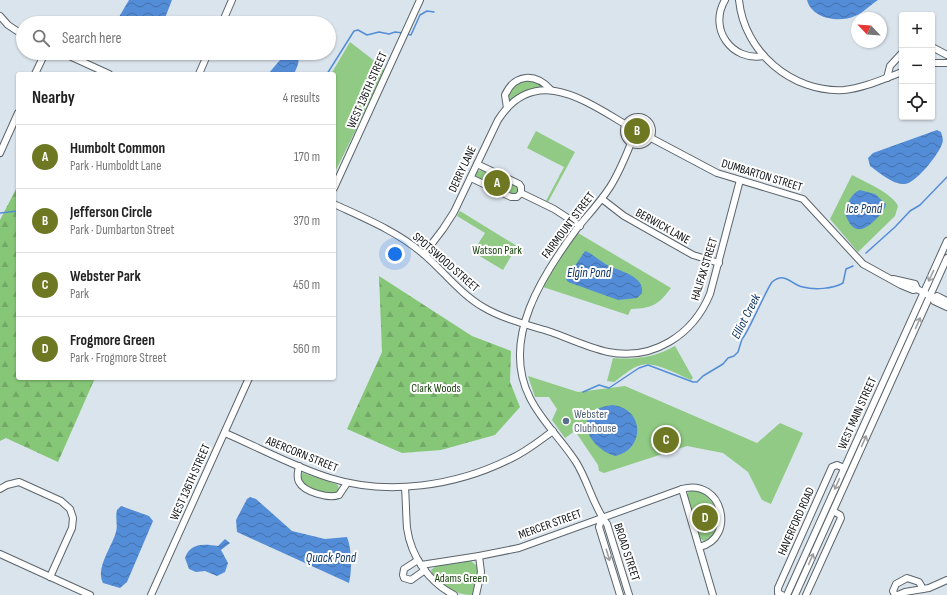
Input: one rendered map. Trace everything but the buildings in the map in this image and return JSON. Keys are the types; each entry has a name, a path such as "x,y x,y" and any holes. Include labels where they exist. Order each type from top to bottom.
{"street":[{"path":"225,16 232,0"},
{"name":"WEST 136TH STREET","path":"336,184 420,0"},
{"path":"725,0 719,15 719,22 726,40 743,55 755,58 764,56"},
{"path":"739,0 741,14 748,33 764,56 790,78 815,87 843,90 857,88 899,73"},
{"path":"0,16 8,25 16,30"},
{"path":"934,48 947,55"},
{"path":"887,78 890,66 899,56"},
{"path":"36,72 42,60"},
{"path":"78,60 105,72"},
{"path":"200,72 205,60"},
{"path":"935,63 947,63"},
{"path":"507,108 505,95 512,85 518,80 535,78 544,82 551,90 571,94 625,124"},
{"name":"DERRY LANE","path":"424,254 449,220 471,178 495,125 507,108 522,96 551,90"},
{"path":"636,116 646,118 651,125 651,138 644,144 631,143 624,135 625,124 636,116"},
{"path":"0,153 16,117"},
{"name":"DUMBARTON STREET","path":"651,138 704,167 740,180 803,199 815,209 860,261 892,279 915,284 926,294"},
{"name":"FAIRMOUNT STREET","path":"553,431 529,398 522,377 520,348 524,323 552,265 580,226 602,199 614,180 631,143"},
{"path":"471,178 511,197 517,197 521,193 521,187 518,184 477,164"},
{"name":"HALIFAX STREET","path":"524,323 608,352 633,353 654,349 680,336 696,320 710,294 740,180"},
{"path":"521,193 554,209 580,226"},
{"name":"BERWICK LANE","path":"602,199 624,216 692,255 719,263"},
{"name":"SPOTSWOOD STREET","path":"336,205 387,229 410,243 424,254 458,287 481,305 497,314 524,323"},
{"name":"WEST MAIN STREET","path":"795,595 833,511 926,294 947,241"},
{"name":"WEST MAIN STREET","path":"787,595 844,468 926,294 947,258"},
{"path":"926,294 937,296 947,301"},
{"path":"926,294 934,301 947,307"},
{"name":"WEST 136TH STREET","path":"151,595 248,380"},
{"name":"ABERCORN STREET","path":"224,433 329,478 347,483 405,488 445,481 488,469 522,452 553,431"},
{"name":"BROAD STREET","path":"553,431 577,463 588,483 602,517 607,524 629,595"},
{"name":"HAVERFORD ROAD","path":"782,595 778,593 778,588 832,467 837,465 844,468"},
{"path":"299,466 298,478 301,485 307,489 332,497 339,495 347,483"},
{"path":"0,490 11,483 19,482 61,501 70,509 73,518 72,528 50,577"},
{"path":"699,547 712,541 718,531 722,519 720,508 713,497 704,490 690,487 682,489 713,595"},
{"path":"405,488 408,530 411,546 421,565 441,587 454,595"},
{"name":"MERCER STREET","path":"421,565 519,548 682,489"},
{"path":"806,595 841,518 840,515 833,511"},
{"name":"BROAD STREET","path":"602,517 599,527 620,595"},
{"path":"0,554 90,595"},
{"path":"476,595 481,572 479,556"},
{"path":"895,595 893,591 896,584 904,579 911,578 917,580 923,589"},
{"path":"898,595 905,592 923,589 947,580"}],"green space":[{"path":"350,42 381,66 385,71 336,170 336,72 332,72"},
{"path":"530,80 542,84 543,87 519,94 508,102 507,97 513,87 519,83"},
{"path":"637,120 645,123 648,131 645,139 637,142 629,139 626,131 629,123"},
{"path":"536,131 575,152 548,202 546,201 564,167 527,148"},
{"path":"482,170 516,186 519,189 518,193 513,196 475,177 477,171"},
{"path":"852,175 884,192 895,201 898,206 895,216 858,252 830,219"},
{"path":"16,189 16,380 94,380 58,462 6,438 0,441 0,220"},
{"name":"Watson Park","path":"460,211 517,246 503,270 473,252 485,233 457,216"},
{"path":"578,233 671,288 658,302 645,308 631,309 628,315 543,287 556,263"},
{"name":"Clark Woods","path":"379,276 472,336 511,351 510,382 520,407 495,435 441,450 402,453 347,429 382,352"},
{"path":"675,346 693,378 691,380 666,369 646,364 634,368 614,382 607,381 613,358 629,359 645,357 660,353"},
{"path":"528,376 578,392 625,386 757,443 780,423 803,433 771,504 762,500 748,472 723,453 687,446 604,473 599,471 598,465 575,431 565,438 552,420 557,409 549,397 535,397"},
{"path":"300,472 336,484 338,485 339,491 336,494 308,488 300,482"},
{"path":"689,491 698,492 706,496 716,511 718,520 716,529 712,536 704,541 699,538 687,495"},
{"name":"Adams Green","path":"471,561 477,566 477,577 473,595 455,592 441,583 432,574 431,570 436,566"}],"water":[{"path":"129,0 172,0 166,16 120,16"},
{"path":"807,0 878,0 862,12 851,12 851,17 841,19 827,18 814,12"},
{"path":"280,60 299,60 295,72 270,72"},
{"path":"937,130 941,132 943,138 940,149 921,174 910,182 905,184 896,183 870,166 868,158 873,153"},
{"name":"Ice Pond","path":"860,190 875,194 886,204 880,215 871,224 862,229 852,226 846,216 851,197"},
{"name":"Elgin Pond","path":"585,251 609,266 634,277 639,281 642,287 642,293 637,298 618,300 568,282 566,279"},
{"path":"613,405 624,408 631,414 636,421 637,430 636,438 632,446 625,452 615,456 596,445 590,437 587,429 587,421 591,413 600,408"},
{"name":"Quack Pond","path":"250,497 256,499 292,531 325,539 347,537 351,560 349,583 237,532 236,520 247,499"},
{"path":"121,506 149,516 153,521 127,582 120,588 103,583 101,571 116,532 116,513"},
{"path":"225,539 230,543 221,550 228,563 225,572 217,576 205,571 196,572 189,569 185,558 190,549 198,545 218,546"}],"waterway":[{"path":"407,34 411,35 420,15 427,11 434,12"},
{"path":"336,60 354,31 358,30 367,35 379,32 389,34 395,32 403,33"},
{"path":"328,72 336,60"},
{"name":"Elliot Creek","path":"866,253 895,227 910,211 920,205 947,177"},
{"path":"0,213 16,211"},
{"name":"Elliot Creek","path":"583,392 599,385 609,388 639,368 648,365 693,382 697,382 703,376 723,364 728,358 734,356 738,352 742,339 772,282 777,279 785,278 799,286 807,288 829,288 843,283 846,269 853,266"}],"place":[{"name":"Jefferson Circle","path":"637,131"},
{"name":"Humbolt Common","path":"497,183"},
{"name":"Webster Clubhouse","path":"566,421"},
{"name":"Webster Park","path":"666,440"},
{"name":"Frogmore Green","path":"705,518"}]}
